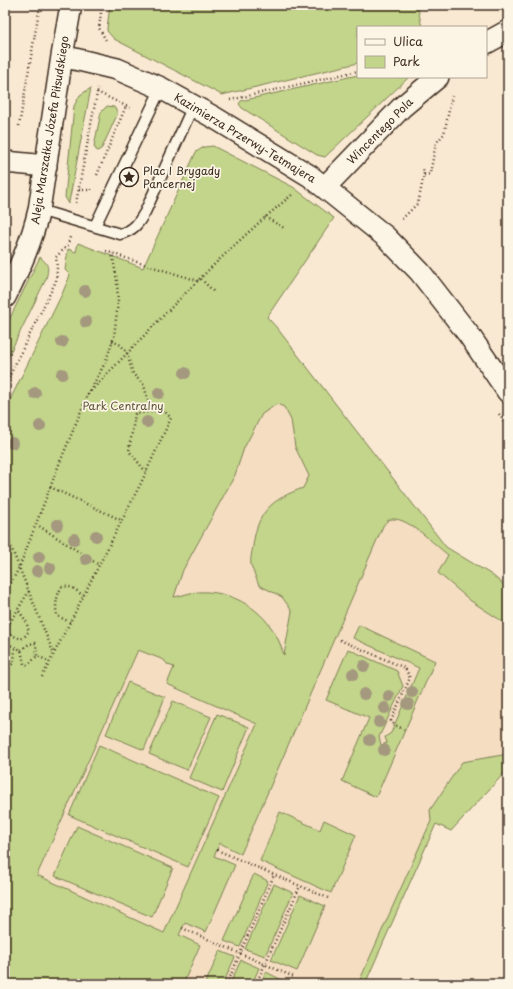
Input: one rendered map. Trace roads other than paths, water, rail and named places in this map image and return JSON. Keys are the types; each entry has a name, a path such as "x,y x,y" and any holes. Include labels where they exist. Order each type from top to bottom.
{"street":[{"name":"Aleja Marszałka Józefa Piłsudskiego","path":"5,297 28,246 39,210 71,5"},
{"path":"487,42 508,31"},
{"name":"Kazimierza Przerwy-Tetmajera","path":"62,56 117,69 161,88 310,176 325,187 386,237 420,272 469,335 508,392"},
{"name":"Wincentego Pola","path":"325,187 402,107 437,78"},
{"path":"5,162 46,166"}],"lane":[{"path":"95,226 161,88"},
{"path":"39,210 120,234 129,231 138,223 145,212 193,106"}],"place":[{"name":"Plac I Brygady Pancernej","path":"129,177"}],"park label":[{"name":"Park Centralny","path":"123,406"}]}
